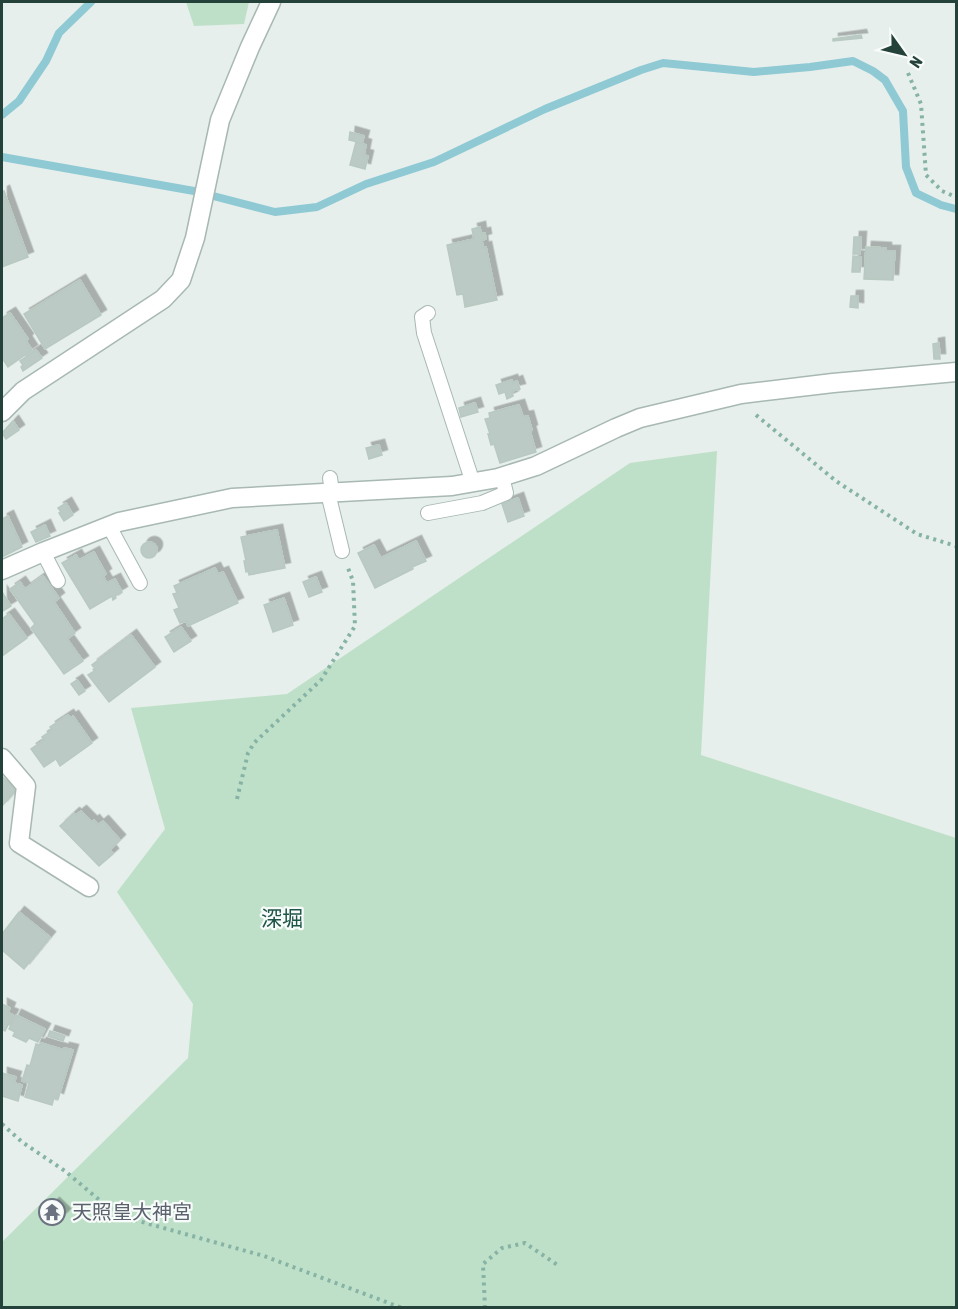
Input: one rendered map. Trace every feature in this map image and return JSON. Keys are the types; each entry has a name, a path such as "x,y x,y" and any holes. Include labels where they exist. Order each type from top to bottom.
{"street":[{"path":"2,412 23,391 163,299 181,280 195,238 220,120 250,46 271,2"},
{"path":"2,570 119,522 232,498 330,488 452,486 473,483 536,466 640,418 741,394 957,372"},
{"path":"2,758 26,786 19,843 89,886"}],"lane":[{"path":"428,313 423,317 424,333 473,483"},
{"path":"428,513 482,503 506,493 502,477"},
{"path":"330,488 342,550"},
{"path":"109,526 140,583"},
{"path":"43,552 58,580"}],"path":[{"path":"908,73 921,104 926,175 942,191 957,197"},
{"path":"741,394 747,408 836,481 918,534 957,546"},
{"path":"237,799 249,753 254,743 321,680 355,626 353,581 342,550"},
{"path":"2,1124 22,1142 65,1171 117,1215 264,1256 402,1308"},
{"path":"485,1308 483,1264 502,1248 525,1243 559,1266"}],"green space":[{"path":"186,2 249,2 244,24 194,26"},
{"path":"717,451 701,755 956,838 956,1307 2,1308 2,1242 188,1058 193,1004 117,892 165,829 131,708 287,694 630,463"}],"building":[{"path":"861,35 862,38 833,41 833,39"},
{"path":"350,132 364,136 362,143 349,140"},
{"path":"356,142 366,145 364,155 368,156 365,169 350,165"},
{"path":"4,191 28,257 2,267 2,192"},
{"path":"480,227 481,234 485,233 486,239 482,240 483,248 486,247 497,300 465,307 463,294 457,295 447,245 474,239 472,229"},
{"path":"854,237 861,237 860,254 853,254"},
{"path":"866,247 895,251 893,280 864,279"},
{"path":"853,256 861,257 860,272 852,272"},
{"path":"80,280 101,315 45,349 24,314"},
{"path":"851,296 858,296 858,308 850,307"},
{"path":"10,313 28,339 26,341 32,350 8,367 2,358 2,318"},
{"path":"939,343 940,359 934,359 933,344"},
{"path":"36,350 42,358 23,371 20,361"},
{"path":"512,380 513,383 517,381 520,389 512,391 513,396 507,399 505,392 499,394 496,385"},
{"path":"475,403 478,412 461,417 459,408"},
{"path":"519,405 523,417 528,416 536,452 500,463 494,444 491,445 485,419 490,418 489,413"},
{"path":"13,421 19,430 6,439 2,433"},
{"path":"379,445 382,455 369,459 366,448"},
{"path":"518,498 524,516 508,522 502,504"},
{"path":"66,503 73,515 64,521 58,508"},
{"path":"8,516 22,547 2,557 2,519"},
{"path":"45,525 50,536 36,542 31,532"},
{"path":"277,530 285,568 249,575 248,571 246,572 241,537"},
{"path":"416,541 426,561 375,588 358,553 374,545 381,558"},
{"path":"149,542 155,544 157,550 155,556 149,558 143,556 141,550 143,544"},
{"path":"94,552 106,574 103,576 107,583 115,579 122,592 113,600 112,596 90,609 62,563 76,555 79,560"},
{"path":"215,568 218,574 223,572 238,603 188,626 186,621 180,623 174,610 179,608 173,594 177,593 174,586"},
{"path":"43,576 59,598 54,602 75,633 67,639 83,661 64,674 31,628 35,624 10,589 20,582 25,589"},
{"path":"316,577 322,592 309,597 303,582"},
{"path":"2,592 11,606 3,611 2,609"},
{"path":"284,598 293,625 273,632 264,605"},
{"path":"9,614 27,638 2,656 2,619"},
{"path":"181,627 191,641 174,652 165,637"},
{"path":"131,635 155,667 109,702 88,675 96,670 92,665"},
{"path":"77,680 85,691 79,695 71,684"},
{"path":"68,715 70,718 73,716 92,743 60,766 56,759 44,767 31,749 44,740 42,737 52,730 50,727"},
{"path":"2,776 16,790 2,806"},
{"path":"81,811 98,825 103,821 120,840 110,850 113,854 99,866 60,826 74,813 76,815"},
{"path":"19,912 50,937 24,969 2,950 2,934"},
{"path":"2,1004 10,1008 8,1013 13,1015 5,1031 2,1029"},
{"path":"16,1015 45,1029 38,1042 29,1038 26,1042 13,1036 15,1032 9,1029"},
{"path":"50,1031 65,1036 63,1041 48,1036"},
{"path":"41,1043 64,1050 64,1048 73,1050 58,1099 54,1097 52,1105 25,1097 29,1083 22,1081 27,1065 30,1066 36,1044"},
{"path":"2,1073 16,1077 14,1083 22,1085 18,1101 2,1096"},
{"path":"54,1203 65,1214 53,1226 42,1215"}],"waterway":[{"path":"2,115 19,101 46,61 59,33 91,2"},
{"path":"2,157 194,191 275,212 317,207 366,184 434,162 545,109 663,63 754,72 853,61 885,80 903,111 906,167 916,193 941,205 956,209"}],"place":[{"name":"天照皇大神宮","path":"52,1212"}],"district":[{"name":"深堀","path":"282,919"}]}
